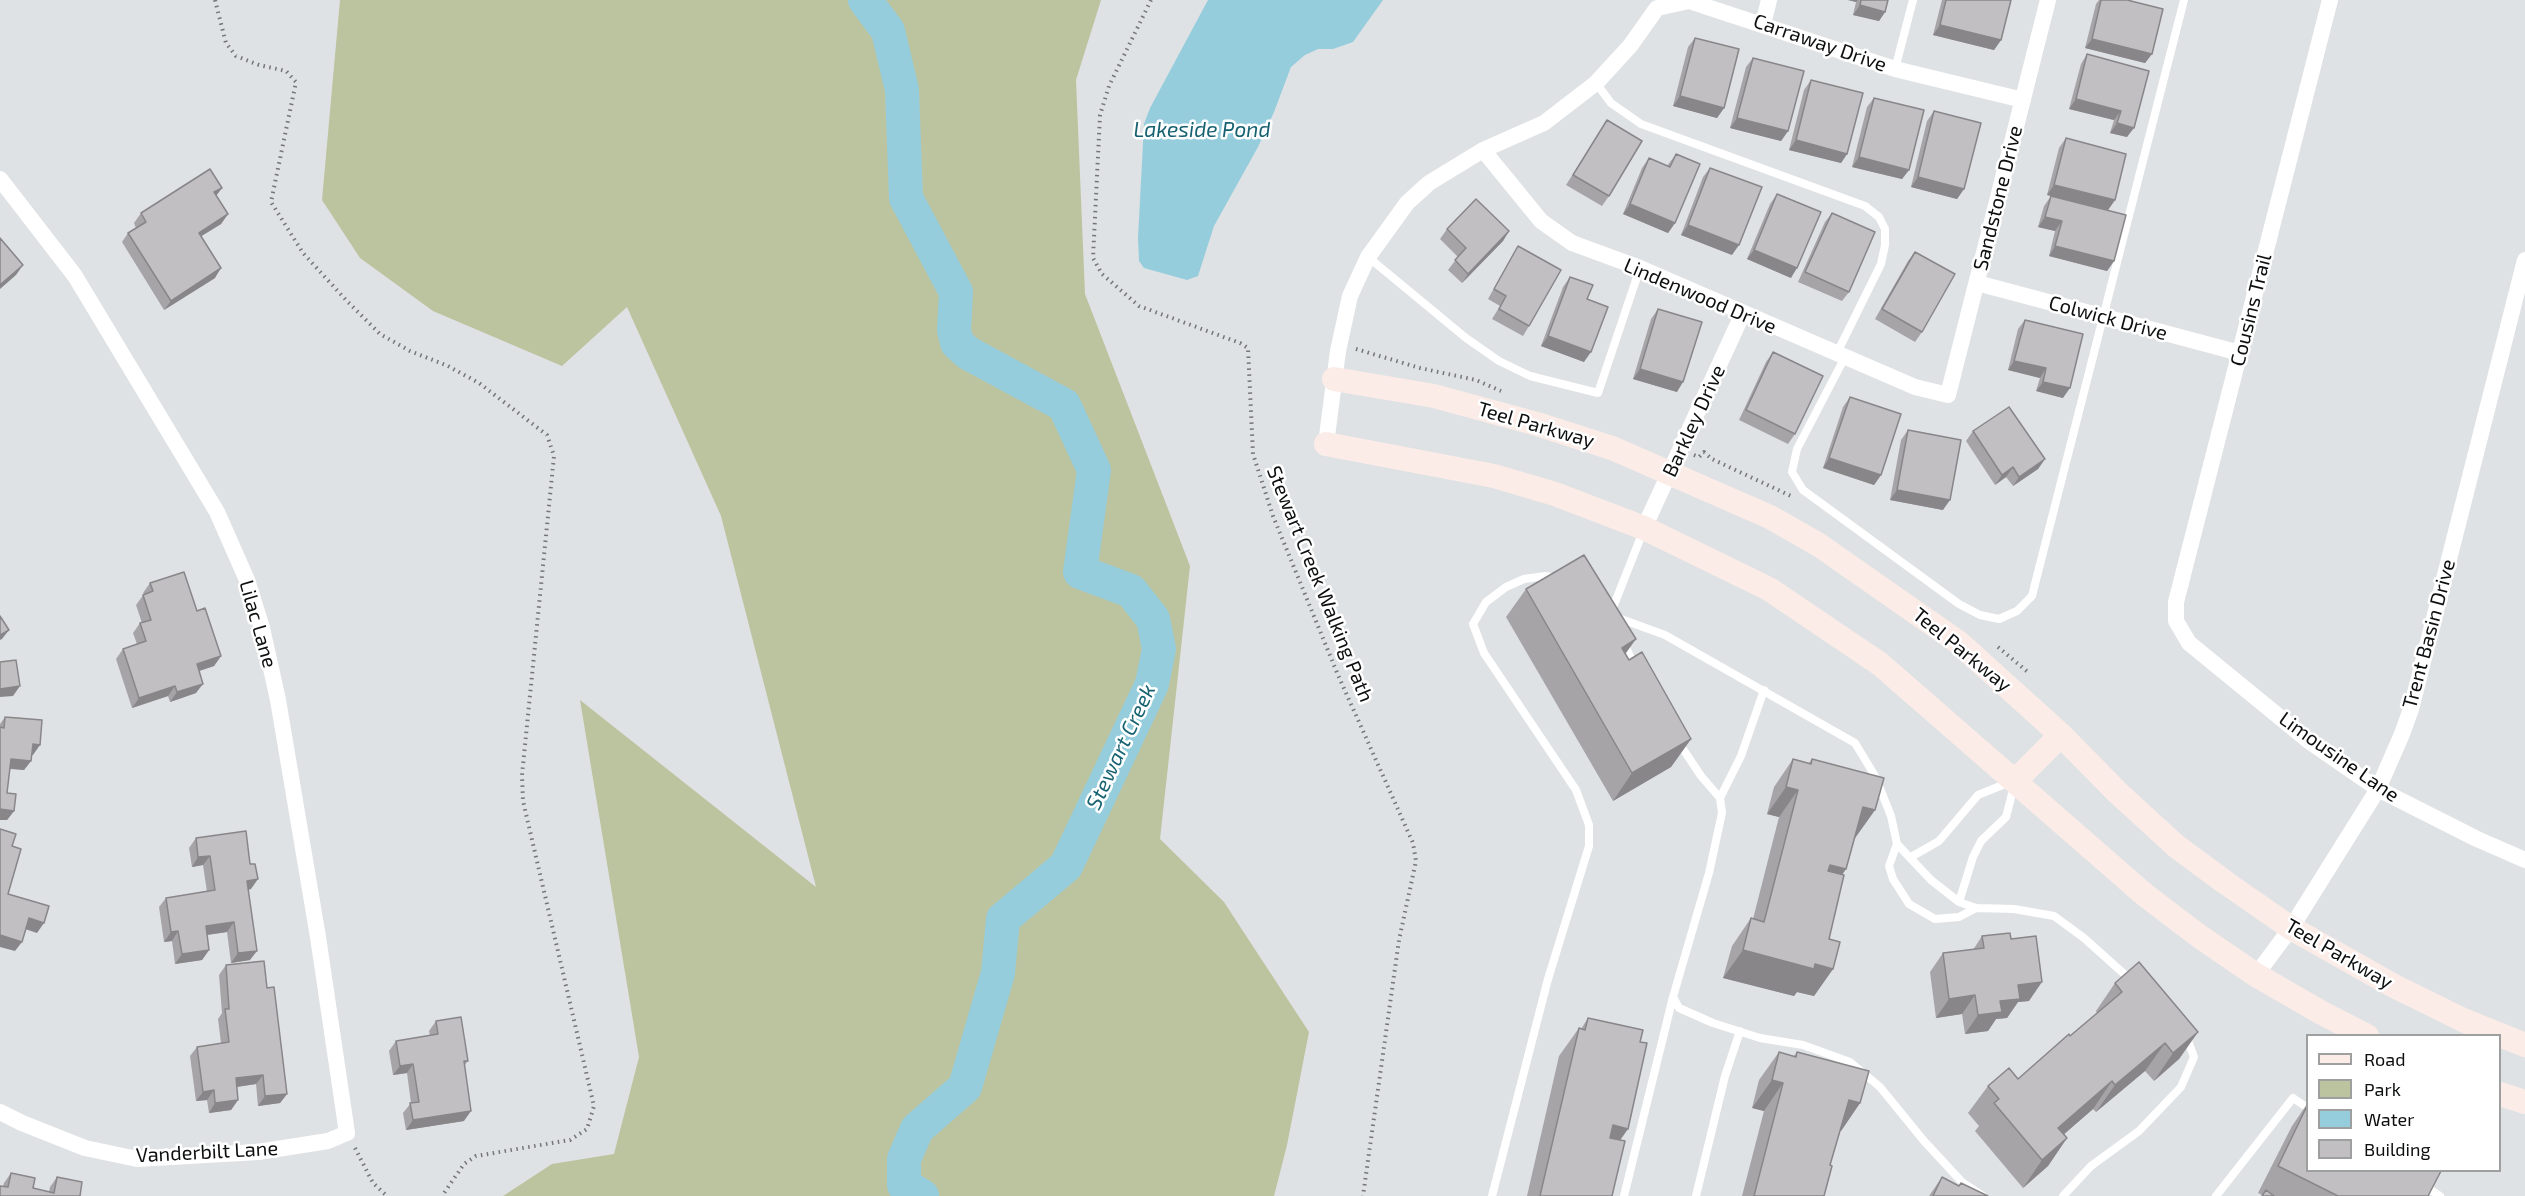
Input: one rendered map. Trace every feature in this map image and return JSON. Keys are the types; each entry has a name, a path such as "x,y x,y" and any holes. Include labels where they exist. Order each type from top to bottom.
{"street":[{"path":"1763,24 1769,0"},
{"name":"Sandstone Drive","path":"1948,395 2048,0"},
{"name":"Cousins Trail","path":"2176,621 2176,602 2330,0"},
{"name":"Carraway Drive","path":"1326,444 1334,379 1350,296 1368,257 1407,203 1429,183 1483,150 1544,123 1596,83 1630,45 1657,9 1689,1 1896,69 2023,100"},
{"name":"Lindenwood Drive","path":"1483,150 1542,221 1572,243 1640,268 1915,387 1948,395"},
{"name":"Lilac Lane","path":"0,179 75,276 217,512 247,580 262,628 278,700 322,961 347,1132"},
{"name":"Trent Basin Drive","path":"2256,975 2290,928 2378,789 2410,709 2525,260"},
{"name":"Colwick Drive","path":"1977,283 2240,353"},
{"name":"Barkley Drive","path":"1644,528 1743,313"},
{"name":"Teel Parkway","path":"1334,379 1434,396 1538,424 1612,448 1770,517 1819,545 1958,642 2061,735 2117,792 2176,846 2290,928 2394,986 2463,1020 2498,1034"},
{"path":"1326,444 1494,476 1555,494 1644,528 1769,589 1880,664 2016,780 2145,895 2256,975 2322,1013 2365,1034"},
{"name":"Limousine Lane","path":"2176,621 2189,643 2310,742 2378,789 2525,860"},
{"path":"2016,780 2061,735"},
{"name":"Teel Parkway","path":"2501,1035 2525,1045"},
{"path":"2501,1095 2525,1102"},
{"name":"Vanderbilt Lane","path":"0,1112 85,1148 137,1159 258,1152 328,1142 347,1132"}],"lane":[{"path":"1896,69 1913,0"},
{"path":"1596,83 1611,103 1641,124 1865,206 1879,217 1885,229 1885,245 1881,264 1797,449 1792,472 1803,490 1959,604 1980,615 1999,619 2017,611 2032,596 2184,0"},
{"path":"1368,257 1466,338 1499,361 1530,376 1598,393 1640,268"},
{"path":"1610,615 1644,528"},
{"path":"1492,1196 1548,979 1589,846 1589,825 1576,790 1484,653 1473,624 1486,602 1506,587 1524,579 1545,576 1564,579"},
{"path":"1603,606 1614,624"},
{"path":"1610,615 1665,635 1855,743 1875,776 1891,816 1897,844 1889,866 1893,879 1910,904 1935,919 1959,917 1976,908"},
{"path":"1619,633 1641,678"},
{"path":"1720,798 1741,756 1764,690"},
{"path":"1624,1196 1673,997 1709,873 1722,813 1720,798 1701,776 1675,736"},
{"path":"1911,857 1939,841 1977,795 2016,780"},
{"path":"1959,902 1973,857 1981,841 2006,818 2016,780"},
{"path":"1897,844 1931,880 1959,902 1976,908 2014,909 2054,916 2084,938 2137,985"},
{"path":"1673,997 1679,1008 1740,1031 1760,1038 1803,1045 1850,1062 1880,1087 1924,1141 1962,1182 1983,1196"},
{"path":"2063,1196 2091,1166 2139,1131 2181,1087 2194,1058 2184,1028"},
{"path":"1696,1196 1725,1076 1740,1031"},
{"path":"2216,1196 2293,1098 2306,1107"},
{"path":"2411,1177 2440,1196"}],"path":[{"path":"215,0 226,43 236,56 259,65 286,71 296,82 271,202 303,253 380,334 410,351 448,366 479,382 547,435 554,456 522,776 523,801 594,1107 586,1129 570,1140 476,1156 464,1164 442,1196"},
{"name":"Stewart Creek Walking Path","path":"1151,0 1109,86 1100,115 1093,258 1102,274 1139,306 1248,348 1253,454 1273,516 1338,675 1413,843 1416,861 1399,940 1363,1196"},
{"path":"347,1132 373,1184 387,1196"}],"green space":[{"path":"340,0 1101,0 1076,80 1085,294 1190,566 1160,839 1224,902 1309,1032 1287,1145 1274,1196 503,1196 552,1164 614,1154 639,1057 580,700 816,887 721,516 627,307 562,366 433,311 360,258 322,200"}],"water":[{"name":"Lakeside Pond","path":"1208,0 1383,0 1353,42 1333,49 1318,49 1305,55 1291,67 1258,147 1214,226 1198,276 1187,280 1144,268 1139,261 1138,238 1144,124 1150,108"}],"building":[{"path":"1861,0 1888,0 1885,12 1860,5"},
{"path":"1946,0 2011,0 2001,40 1940,25"},
{"path":"2101,0 2127,0 2163,9 2152,54 2092,39"},
{"path":"1695,38 1739,49 1724,108 1680,96"},
{"path":"2087,54 2149,71 2134,128 2117,123 2121,111 2076,99"},
{"path":"1753,58 1804,71 1788,131 1737,118"},
{"path":"1811,80 1863,93 1847,154 1796,140"},
{"path":"1874,98 1924,110 1909,170 1859,157"},
{"path":"1934,111 1981,123 1964,189 1918,177"},
{"path":"1607,120 1642,141 1609,196 1573,175"},
{"path":"2066,138 2126,154 2115,200 2054,185"},
{"path":"1676,154 1700,164 1675,223 1630,204 1649,158 1670,167"},
{"path":"1710,168 1762,187 1739,245 1688,225"},
{"path":"210,169 222,188 214,192 228,214 199,233 221,268 171,301 128,233 146,222 141,213"},
{"path":"1777,194 1821,212 1797,268 1754,250"},
{"path":"2051,196 2126,215 2114,261 2055,246 2062,221 2045,217"},
{"path":"1476,199 1509,231 1468,274 1455,260 1466,248 1447,229"},
{"path":"1832,213 1875,232 1849,292 1805,272"},
{"path":"0,238 23,265 0,285"},
{"path":"1518,246 1561,270 1529,326 1499,309 1506,296 1494,289"},
{"path":"1915,252 1955,274 1922,332 1882,309"},
{"path":"1570,277 1593,285 1587,299 1608,307 1591,352 1548,336"},
{"path":"1658,309 1702,322 1683,382 1640,369"},
{"path":"2025,320 2083,334 2070,388 2043,382 2046,368 2014,361"},
{"path":"1773,352 1823,376 1795,434 1746,410"},
{"path":"1850,397 1901,414 1881,475 1829,458"},
{"path":"2009,407 2045,459 2019,477 2013,467 2002,475 1973,431"},
{"path":"1908,430 1961,440 1950,500 1897,490"},
{"path":"1584,555 1636,639 1622,648 1629,660 1642,652 1691,739 1632,773 1526,589"},
{"path":"184,572 197,611 205,608 221,656 197,664 203,684 177,692 175,686 139,698 123,649 146,641 140,623 151,620 143,595 153,591 150,583"},
{"path":"0,616 9,630 0,635"},
{"path":"16,660 20,686 0,689 0,662"},
{"path":"5,717 42,720 40,745 33,744 31,761 11,759 7,793 16,794 14,811 0,809 0,727 4,728"},
{"path":"1793,759 1811,764 1812,759 1884,778 1875,810 1863,807 1846,869 1830,865 1828,871 1844,875 1829,939 1840,942 1833,969 1815,964 1814,969 1743,950 1751,918 1764,922 1798,790 1786,787"},
{"path":"0,829 16,834 12,846 21,849 8,894 49,906 44,923 29,918 22,942 0,935"},
{"path":"246,831 250,864 255,864 258,879 247,881 257,951 238,953 234,922 206,926 209,950 182,954 178,931 171,932 166,898 215,890 210,856 198,857 196,838"},
{"path":"2010,933 2011,939 2036,936 2042,982 2018,985 2020,999 2000,1001 2002,1012 1978,1015 1975,995 1949,999 1943,953 1984,948 1982,936"},
{"path":"264,961 267,988 274,987 287,1094 265,1096 263,1075 236,1078 238,1100 215,1103 214,1090 203,1092 197,1047 229,1042 225,1009 229,1009 226,965"},
{"path":"2139,962 2198,1032 2173,1053 2165,1043 2115,1085 2112,1081 2058,1128 2067,1138 2042,1160 1994,1103 1999,1099 1988,1086 2009,1068 2018,1079 2122,992 2115,983"},
{"path":"461,1017 468,1061 464,1061 471,1111 413,1120 410,1103 419,1102 413,1064 400,1066 396,1041 438,1034 436,1021"},
{"path":"1588,1018 1643,1030 1640,1042 1647,1043 1628,1129 1613,1125 1610,1138 1625,1141 1612,1196 1540,1196 1579,1028 1585,1030"},
{"path":"1779,1052 1796,1057 1797,1052 1869,1071 1860,1103 1849,1100 1830,1165 1832,1166 1824,1196 1754,1196 1783,1083 1772,1080"},
{"path":"2306,1108 2306,1172 2440,1172 2428,1196 2338,1196 2278,1166"},
{"path":"11,1173 35,1178 33,1188 54,1193 57,1177 82,1182 80,1196 0,1196 0,1186 8,1187"},
{"path":"1942,1177 1959,1186 1961,1183 1988,1196 1933,1196"},
{"path":"2266,1190 2274,1196 2262,1196"}],"waterway":[{"name":"Stewart Creek","path":"865,0 888,31 902,90 906,198 956,292 954,330 957,343 968,353 1064,405 1094,470 1080,572 1131,591 1153,619 1159,649 1152,684 1066,866 1003,919 998,973 965,1087 917,1129 904,1159 904,1185 922,1196"}]}
